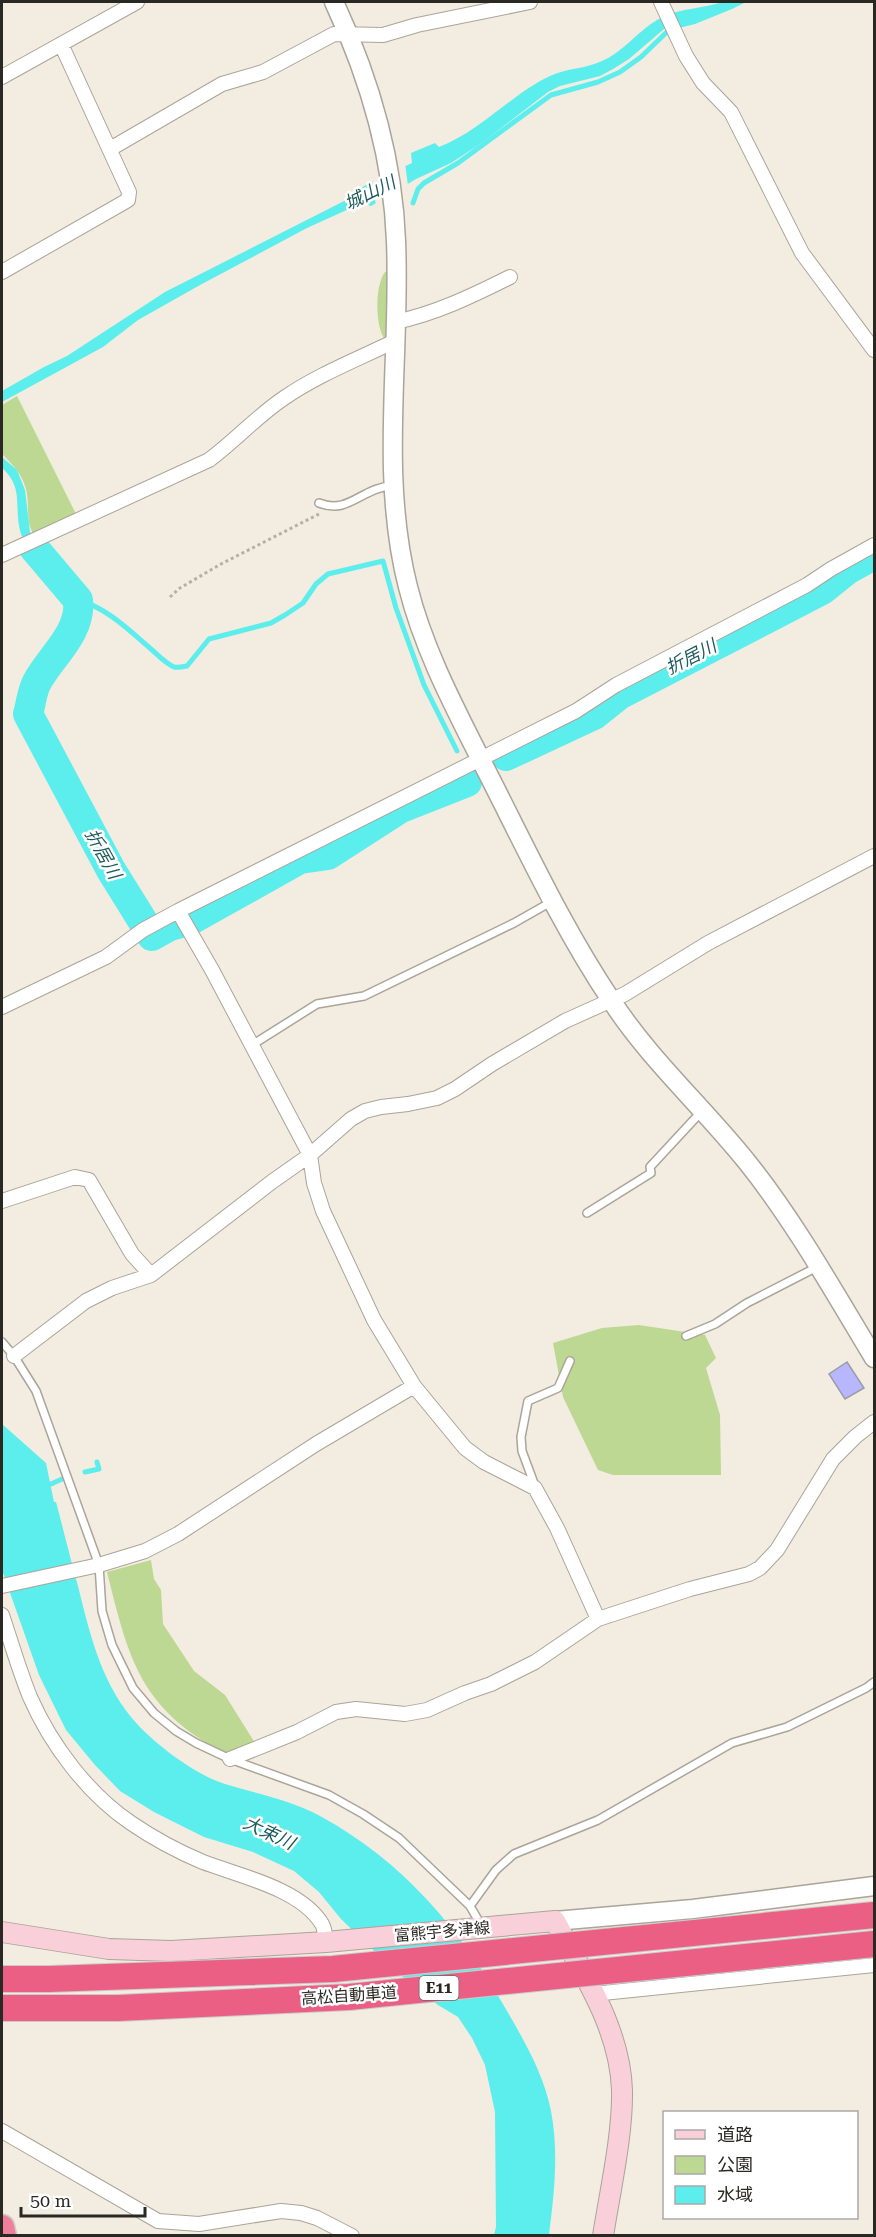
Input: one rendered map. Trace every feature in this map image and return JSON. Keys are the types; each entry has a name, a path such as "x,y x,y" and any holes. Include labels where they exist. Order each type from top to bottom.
{"highway":[{"name":"高松自動車道","path":"2,1979 333,1969 874,1915"},
{"name":"高松自動車道","path":"2,2008 118,2008 349,1997 874,1944"},
{"path":"2,2227 4,2235"}],"main road":[{"name":"富熊宇多津線","path":"2,1932 109,1949 171,1951 333,1941 555,1921"},
{"path":"555,1921 602,2010 615,2045 622,2090 619,2131 603,2235"}],"street":[{"path":"2,77 137,2"},
{"path":"334,2 349,36 373,105 388,169 396,244 392,486 401,554 408,588 420,626 436,666 481,760 553,901 610,1000 668,1073 748,1163 819,1266 874,1358"},
{"path":"110,149 222,84 263,72 334,34 382,36 417,25 530,2"},
{"path":"664,7 686,56 703,83 731,112 802,253 874,350"},
{"path":"2,273 128,200 129,192 61,44"},
{"path":"395,322 408,320 467,298 510,277"},
{"path":"2,555 209,460 231,444 282,399 395,341"},
{"path":"2,1007 106,957 147,928 183,919 576,711 616,685 807,585 874,544"},
{"path":"14,1356 86,1301 112,1288 151,1275 310,1155 351,1119 381,1107 437,1098 455,1089 492,1064 565,1021 625,994 708,943 874,856"},
{"path":"183,919 310,1155 314,1183 323,1211 374,1320 414,1386 465,1448 484,1462 536,1488 598,1619"},
{"path":"2,1201 75,1178 88,1180 132,1254 151,1275"},
{"path":"2,1586 99,1565 145,1551 178,1534 316,1444 414,1386"},
{"path":"230,1760 297,1732 336,1712 356,1709 405,1714 427,1710 491,1684 536,1662 598,1619 690,1589 749,1574 760,1568 777,1550 833,1459 874,1422"},
{"path":"2,1615 30,1697 42,1721 76,1771 101,1799 131,1824 157,1839 201,1861 270,1886 296,1899 312,1911 333,1941"},
{"path":"555,1921 693,1909 874,1886"},
{"path":"593,1994 874,1965"},
{"path":"2,2131 158,2221 199,2224 281,2211 318,2218 352,2235"}],"lane":[{"path":"319,503 331,508 354,500 376,488 392,486"},
{"path":"252,1045 317,1004 364,996 514,923 553,901"},
{"path":"587,1213 651,1173 651,1167 703,1110"},
{"path":"686,1336 715,1324 747,1303 819,1266"},
{"path":"2,1342 14,1356 36,1391 99,1565 102,1611 112,1645 133,1688 154,1713 176,1731 230,1760 329,1795 399,1838 470,1905 478,1928"},
{"path":"536,1488 522,1451 521,1437 528,1401 558,1388 570,1361"},
{"path":"470,1905 496,1870 514,1854 622,1808 732,1743 787,1727 874,1682"}],"path":[{"path":"170,597 180,588 220,564 331,508"}],"green space":[{"path":"387,272 386,338 384,338 379,324 377,305 379,286"},
{"path":"17,396 77,516 34,535 31,530 24,484 17,470 2,454 2,405"},
{"path":"639,1325 705,1335 716,1358 706,1368 720,1415 721,1475 613,1475 598,1470 563,1397 553,1343 602,1328"},
{"path":"151,1560 154,1579 161,1590 163,1624 194,1671 225,1695 255,1743 226,1754 197,1737 174,1719 156,1700 142,1679 123,1631 107,1572"}],"water":[{"name":"城山川","path":"722,2 746,2 695,24 664,29 629,59 613,69 600,76 560,86 548,92 483,142 451,163 416,179 371,206 362,203 307,228 138,320 103,347 2,402 2,391 67,356 165,292 354,196 357,191 371,182 412,163 411,153 435,143 439,147 454,140 482,123 535,84 556,73 596,64 610,57 665,16"},
{"path":"2,457 17,470 25,490 30,532 62,577 54,579 27,546 21,534 16,491 14,483 2,468"},
{"name":"大束川","path":"2,1424 46,1463 54,1502 56,1502 100,1662 116,1695 138,1725 167,1751 202,1774 225,1784 297,1806 320,1816 350,1834 404,1876 449,1925 470,1952 533,2059 548,2098 555,2142 554,2189 549,2235 494,2235 496,2227 495,2112 485,2065 472,2038 458,2017 438,2005 392,1968 341,1919 319,1892 294,1871 253,1852 204,1837 154,1812 120,1791 66,1730 39,1675 2,1570"}],"pier":[{"path":"405,163 408,186 376,206 372,179"}],"building":[{"path":"847,1362 864,1388 845,1399 829,1374"}],"waterway":[{"path":"413,203 418,189 424,183 458,163 551,95 598,82 620,72 641,57 672,27"},
{"name":"折居川","path":"34,548 78,600 78,612 70,633 37,682 28,714 111,870 152,936 170,926 191,920 300,859 328,855 401,808 467,782"},
{"name":"折居川","path":"506,756 594,715 619,695 822,590 847,570 874,555"},
{"path":"78,600 108,614 168,663 174,667 180,667 187,666 209,639 271,623 285,615 303,603 316,584 328,574 383,561 396,608 424,685 457,751"},
{"path":"85,1472 99,1469 97,1462"},
{"path":"51,1484 62,1479"}]}
